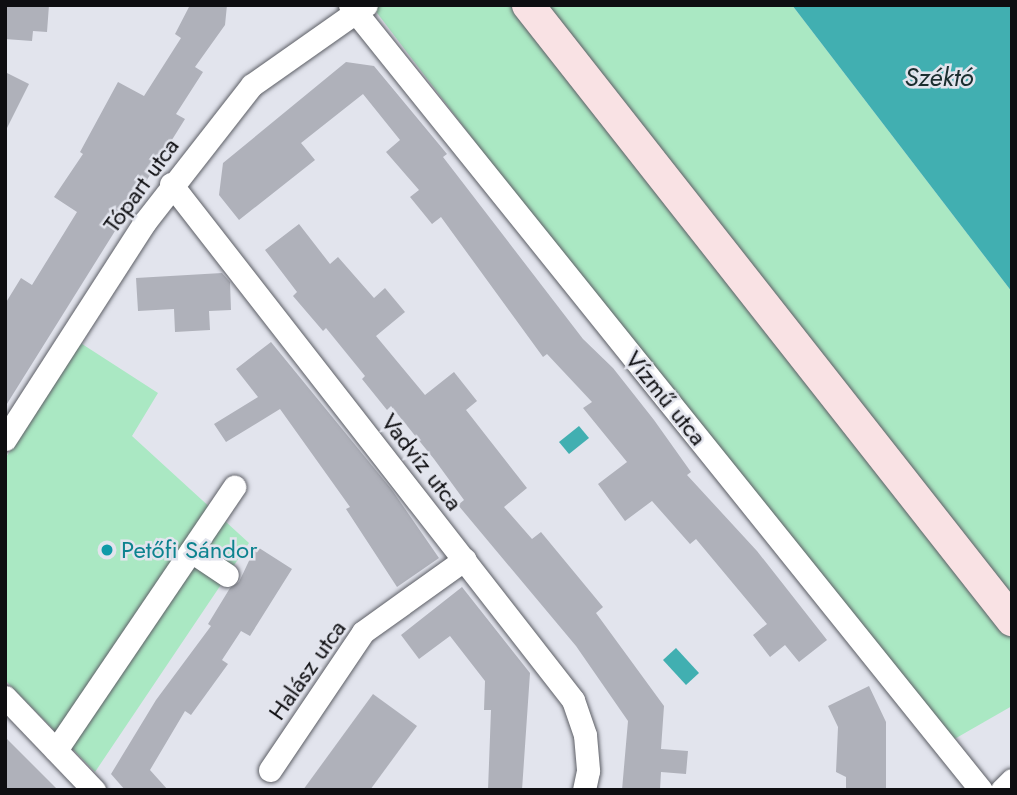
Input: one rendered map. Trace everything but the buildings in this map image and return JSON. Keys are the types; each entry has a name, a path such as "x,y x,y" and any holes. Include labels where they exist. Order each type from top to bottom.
{"main road":[{"path":"528,5 1012,620"}],"street":[{"name":"Tópart utca","path":"5,439 171,184 251,85 357,8"},
{"name":"Vízmű utca","path":"357,8 981,790"},
{"name":"Vadvíz utca","path":"171,184 573,700 585,735 588,771 583,790"},
{"path":"56,750 234,487"},
{"path":"191,551 227,575"},
{"name":"Halász utca","path":"270,770 363,632 465,559"},
{"path":"5,697 94,790"},
{"path":"1002,790 1012,780"}],"green space":[{"path":"371,5 792,5 1012,292 1012,706 937,749"},
{"path":"79,342 158,393 132,436 249,543 95,772 5,680 5,459"}],"water":[{"name":"Széktó","path":"792,5 1012,5 1012,292"},
{"path":"579,426 589,438 569,454 559,442"},
{"path":"676,648 699,673 686,685 663,660"}],"place":[{"name":"Petőfi Sándor","path":"107,550"}]}
